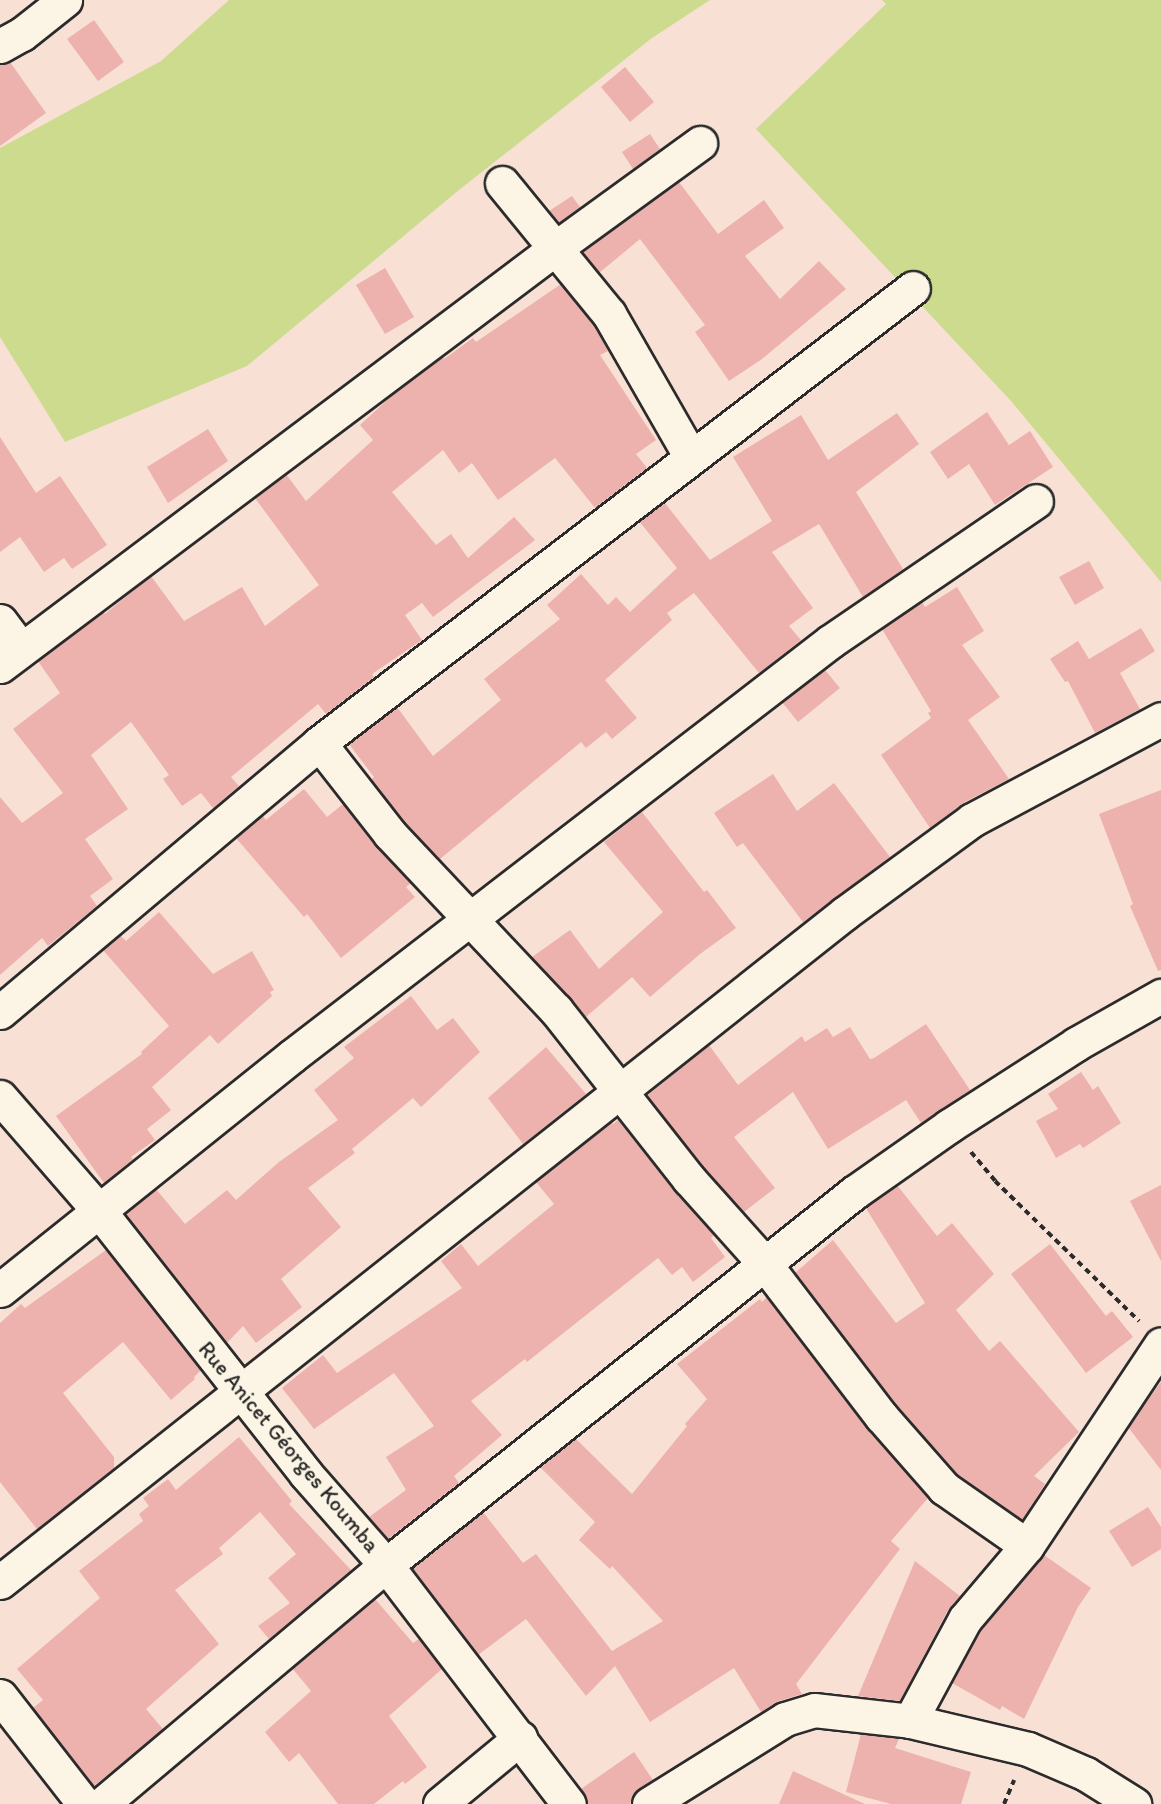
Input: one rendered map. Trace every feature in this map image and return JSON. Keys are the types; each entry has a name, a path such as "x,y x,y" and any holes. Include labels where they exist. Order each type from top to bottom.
{"street":[{"path":"0,46 22,34 65,0"},
{"path":"0,621 10,657 556,247 700,143"},
{"path":"502,183 609,314 691,457"},
{"path":"0,1012 318,743 913,288"},
{"path":"0,1290 292,1056 831,641 1036,501"},
{"path":"0,1582 618,1090 845,913 972,820 1161,719"},
{"path":"318,743 390,834 556,1010 689,1179 764,1263 881,1416 944,1488 1027,1546"},
{"path":"102,1804 386,1565 855,1192 949,1126 1076,1044 1161,996"},
{"name":"Rue Anicet Géorges Koumba","path":"0,1097 100,1212 306,1474 386,1565 569,1804"},
{"path":"910,1722 965,1619 1027,1546 1153,1335"},
{"path":"0,1696 84,1804"},
{"path":"649,1804 785,1719 814,1710 910,1722 1028,1749 1086,1774 1134,1804"},
{"path":"440,1804 520,1738"}],"path":[{"path":"949,1126 995,1181 1153,1335"}],"green space":[{"path":"229,0 710,0 652,38 459,190 247,366 65,442 0,337 0,148 161,61"},
{"path":"882,0 1161,0 1161,582 1011,401 756,129 886,4"}],"building":[{"path":"94,20 124,62 98,81 67,39"},
{"path":"10,62 46,113 0,146 0,65"},
{"path":"625,67 654,102 630,122 601,87"},
{"path":"650,134 660,149 633,169 622,152"},
{"path":"679,182 718,234 764,200 784,228 745,256 780,299 819,261 846,289 762,359 729,381 695,332 705,325 640,239 599,273 582,252"},
{"path":"572,196 580,207 559,223 549,211"},
{"path":"385,268 414,317 385,334 356,285"},
{"path":"561,284 594,325 608,351 600,355 656,440 636,454 647,468 595,508 555,458 498,500 472,463 459,473 443,450 392,492 436,545 451,534 468,558 514,517 535,540 433,617 422,603 405,615 422,640 372,674 374,677 326,714 318,704 231,777 239,786 213,808 201,793 182,806 163,779 169,775 131,722 91,755 128,809 85,839 113,879 90,896 97,906 48,946 42,938 0,975 0,797 22,823 63,793 13,729 60,693 38,661 103,612 105,614 151,576 184,621 242,587 265,626 319,585 255,498 286,474 306,501 373,440 360,425 398,390 442,357 444,359 473,338 476,342"},
{"path":"987,412 1009,445 1030,431 1053,467 995,505 969,464 948,479 930,452"},
{"path":"897,413 919,444 856,492 903,569 863,597 819,524 772,552 813,608 789,626 801,640 759,673 694,593 667,613 672,620 605,680 637,718 612,739 606,732 586,748 581,742 440,859 404,822 371,780 374,777 349,744 397,707 433,756 501,700 484,679 560,619 547,605 581,574 608,605 616,597 630,612 677,568 639,521 664,502 710,560 772,521 733,457 801,415 828,460"},
{"path":"208,429 228,461 168,503 147,467"},
{"path":"0,437 36,493 60,476 107,545 72,569 64,558 44,572 20,537 0,552"},
{"path":"1089,561 1104,588 1075,605 1059,577"},
{"path":"957,587 984,631 962,645 1000,697 968,720 1009,779 963,803 930,828 881,755 931,718 928,713 931,711 882,629 922,602 925,607"},
{"path":"1141,628 1155,651 1120,673 1140,709 1095,733 1068,681 1065,682 1050,659 1078,641 1089,659"},
{"path":"825,670 840,688 798,722 782,702"},
{"path":"773,774 797,811 834,783 890,857 803,922 743,843 737,847 714,813"},
{"path":"304,789 327,817 343,804 375,846 411,883 406,887 415,897 341,958 307,914 304,917 236,838 262,815 266,820"},
{"path":"1161,790 1161,970 1158,971 1130,906 1133,904 1099,814"},
{"path":"642,812 704,892 707,890 736,928 700,954 650,997 632,977 586,1017 532,957 570,930 599,969 663,912 604,842"},
{"path":"159,912 213,974 252,951 274,990 270,992 272,996 218,1044 210,1035 152,1087 171,1110 147,1129 155,1140 131,1157 133,1159 104,1183 56,1116 142,1054 141,1052 169,1026 103,950 120,935 126,941"},
{"path":"411,996 437,1030 453,1018 480,1052 421,1107 413,1098 352,1149 355,1153 308,1188 341,1227 281,1279 302,1307 256,1343 243,1326 227,1343 125,1214 156,1189 185,1224 227,1190 236,1200 279,1162 338,1120 314,1090 354,1058 344,1047"},
{"path":"926,1024 970,1090 921,1123 906,1100 828,1149 793,1092 734,1137 775,1188 744,1212 703,1167 647,1096 709,1045 738,1085 802,1036 805,1042 827,1028 833,1037 850,1027 870,1059"},
{"path":"546,1047 586,1094 523,1144 488,1098"},
{"path":"1081,1072 1093,1090 1098,1086 1121,1123 1083,1148 1080,1144 1056,1158 1036,1121 1058,1109 1048,1094"},
{"path":"618,1120 674,1191 714,1235 711,1238 725,1257 693,1282 682,1267 672,1275 658,1258 527,1362 525,1359 471,1401 502,1435 454,1476 459,1483 388,1539 369,1517 406,1490 386,1457 434,1426 394,1373 314,1429 282,1388 323,1355 337,1373 462,1288 441,1261 461,1244 478,1266 554,1204 536,1182 611,1122 613,1124"},
{"path":"897,1185 937,1236 952,1223 994,1274 956,1310 989,1351 1000,1341 1079,1432 1034,1476 1045,1484 1022,1520 957,1474 896,1404 795,1273 833,1240 896,1323 925,1303 867,1210 867,1206"},
{"path":"1161,1185 1161,1261 1130,1201"},
{"path":"1050,1244 1106,1316 1112,1311 1133,1337 1086,1373 1011,1274"},
{"path":"106,1250 201,1370 194,1377 195,1379 171,1400 123,1342 63,1393 114,1457 114,1468 37,1529 0,1482 0,1323 21,1304 25,1308"},
{"path":"767,1297 866,1427 928,1498 891,1541 900,1549 796,1684 802,1694 779,1701 761,1712 734,1668 650,1722 615,1666 586,1696 526,1619 478,1655 412,1568 483,1512 523,1563 536,1554 612,1651 663,1621 612,1566 610,1569 579,1540 595,1522 540,1467 575,1438 632,1494 707,1399 677,1364 760,1299 762,1302"},
{"path":"1161,1382 1161,1470 1128,1427"},
{"path":"239,1437 292,1501 289,1504 351,1570 269,1639 258,1626 290,1603 268,1578 296,1554 260,1512 219,1548 223,1554 175,1590 219,1644 146,1709 163,1729 94,1786 33,1708 43,1700 17,1669 100,1598 79,1571 143,1521 139,1514 149,1506 143,1498 168,1479 176,1490"},
{"path":"1148,1507 1161,1527 1161,1549 1132,1567 1109,1531"},
{"path":"1044,1555 1091,1588 1078,1607 1024,1719 1002,1706 1000,1710 952,1683 981,1630"},
{"path":"915,1561 960,1596 948,1610 900,1701 858,1696"},
{"path":"375,1599 413,1643 419,1639 442,1669 389,1716 427,1767 405,1784 403,1781 374,1804 338,1804 299,1753 289,1762 265,1732 311,1691 292,1668"},
{"path":"861,1734 899,1739 895,1748 971,1772 961,1804 891,1804 846,1792"},
{"path":"634,1752 653,1780 633,1795 630,1804 587,1804 581,1789"},
{"path":"793,1771 865,1804 779,1804"}]}
